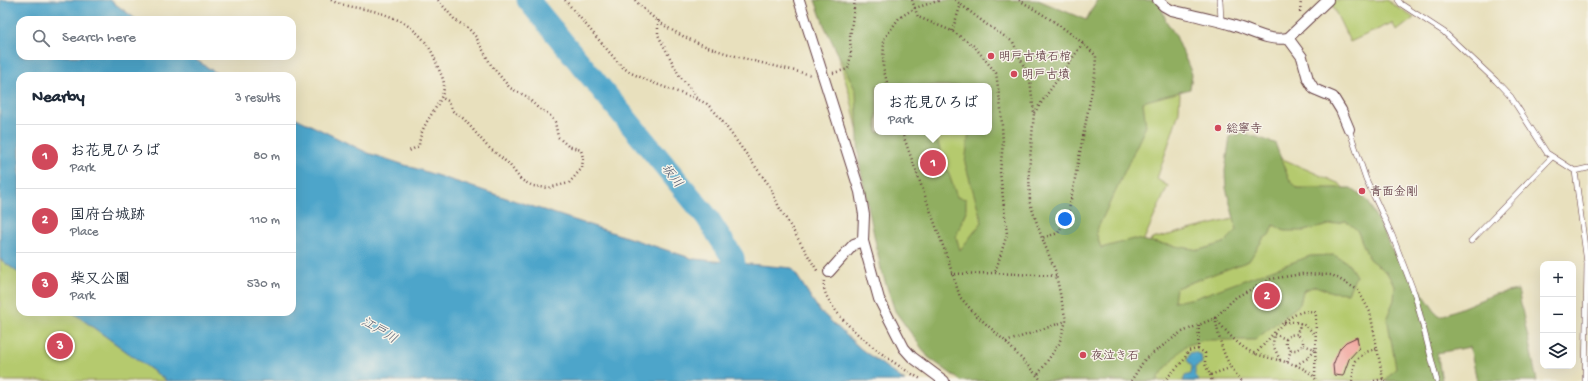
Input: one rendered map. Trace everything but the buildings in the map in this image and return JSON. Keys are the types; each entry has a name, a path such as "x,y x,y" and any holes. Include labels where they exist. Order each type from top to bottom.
{"street":[{"path":"799,0 860,192 864,215 863,241 879,299 898,338 912,357 944,381"},
{"path":"1158,0 1171,10 1221,22 1270,39 1288,38 1328,0"},
{"path":"1288,38 1302,57 1308,80 1314,89 1333,97 1341,110 1349,129"},
{"path":"827,275 854,244 863,241"}],"lane":[{"path":"1220,0 1221,22"},
{"path":"1398,0 1401,4 1444,32 1496,81 1511,97 1539,143 1552,158 1575,171 1588,168"},
{"path":"1349,129 1366,179 1392,235 1415,295 1437,381"},
{"path":"1471,240 1552,158"},
{"path":"1575,171 1587,263 1585,381"}],"path":[{"path":"332,0 349,7 386,15 401,21 414,30 433,53 444,84 442,98 419,136 419,146 407,152"},
{"path":"438,0 455,20 469,29 476,37 491,65 510,88 526,96 538,108 549,114 555,122 558,137 568,146 581,150 583,158 582,168 569,183 548,188 533,186 521,180 509,164 488,146 464,119 453,111 448,101 442,98"},
{"path":"565,0 621,66 631,73 700,100 707,104 716,113 769,185 779,207 820,275 827,275 823,286 825,296 835,311 896,365 926,381"},
{"path":"635,0 671,30 696,43 814,76"},
{"path":"833,74 848,69 851,54 850,37 855,0"},
{"path":"912,0 918,17 952,31 974,46 996,73 1002,115 1003,142 1000,172 1007,234 995,273"},
{"path":"887,83 883,67 884,39 899,18 915,8 941,0"},
{"path":"955,0 986,24 1013,42 1030,80 1034,113 1029,171 1030,203 1057,276 1066,321 1059,344 1037,376"},
{"path":"1019,0 1060,24 1084,43 1096,56 1095,74 1068,215 1058,233 1042,238"},
{"path":"952,31 961,4"},
{"path":"658,20 658,35 670,55 679,75 690,90 700,100"},
{"path":"1034,113 1084,43"},
{"path":"903,135 960,297 975,314 1006,342 1042,381"},
{"path":"951,274 995,273 1057,276"},
{"path":"1131,381 1146,358 1180,333 1215,318 1236,297 1271,279 1302,274 1332,275 1358,290 1370,312 1383,379 1386,381"},
{"path":"1255,354 1283,324 1299,312 1307,310 1315,312 1316,380"},
{"path":"1215,318 1232,338 1255,354 1296,365 1316,380"},
{"path":"1215,318 1221,346 1230,368 1242,381"},
{"path":"1006,342 1066,321"},
{"path":"1283,324 1292,321 1301,322 1316,335"},
{"path":"1297,334 1301,322"},
{"path":"1198,349 1199,325"},
{"path":"1274,334 1286,339"},
{"path":"1274,334 1273,345 1280,360"},
{"path":"1297,334 1303,340 1302,345 1297,350 1291,350 1286,345 1286,339 1290,335 1297,334"},
{"path":"1302,345 1315,349"},
{"path":"1164,381 1184,360 1188,351 1198,349 1205,353 1205,364 1212,381"},
{"path":"1296,365 1308,358 1315,349"},
{"path":"1287,362 1291,350"},
{"path":"1352,381 1355,361 1366,352 1377,350"},
{"path":"1210,375 1230,368"},
{"path":"1374,381 1383,379"}],"green space":[{"path":"815,0 1038,0 1086,20 1097,0 1159,0 1166,21 1176,36 1192,74 1190,89 1143,102 1146,126 1096,232 1101,248 1134,239 1199,250 1224,243 1237,230 1226,188 1225,171 1230,136 1244,133 1275,143 1288,177 1297,188 1351,188 1368,201 1392,250 1439,317 1495,294 1518,290 1537,381 1477,381 1470,347 1437,353 1442,381 1385,381 1396,368 1387,317 1394,300 1395,286 1387,273 1369,259 1357,230 1346,221 1304,231 1284,231 1274,225 1269,235 1263,239 1249,261 1176,288 1174,302 1195,298 1310,256 1334,255 1348,263 1356,276 1348,293 1332,292 1315,286 1303,291 1300,304 1255,340 1204,340 1185,346 1158,377 1158,381 961,381 928,357 895,311 881,269 859,162 856,91 824,25","holes":["874,83 992,83 992,135 969,135 965,163 982,222 960,250 956,237 966,211 966,199 957,197 935,135 874,135"]},
{"path":"821,0 1180,93 1179,112 1157,179 1168,186 1137,255 1152,239 1237,218 1267,152 1340,184 1377,231 1387,251 1424,381 985,381 869,183 850,96"},
{"path":"1335,0 1386,0 1414,18 1397,31 1392,23 1350,42 1331,3"},
{"path":"0,259 16,271 16,316 78,316 167,381 0,381"}],"water":[{"path":"0,0 110,0 132,16 16,16 16,60 196,60 215,72 16,72 16,271 0,259"},
{"name":"江戸川","path":"296,118 368,153 694,259 792,268 819,310 861,349 905,381 167,381 78,316 296,316"},
{"path":"1194,352 1201,355 1202,363 1195,367 1195,375 1199,381 1183,381 1185,376 1191,374 1192,366 1187,360 1190,353"}],"waterway":[{"name":"坂川","path":"528,0 707,217 733,258 739,294"}],"place":[{"name":"明戸古墳石棺","path":"991,56"},
{"name":"明戸古墳","path":"1014,74"},
{"name":"総寧寺","path":"1218,128"},
{"name":"お花見ひろば","path":"933,163"},
{"name":"青面金剛","path":"1362,191"},
{"name":"国府台城跡","path":"1267,296"},
{"name":"柴又公園","path":"60,346"},
{"name":"夜泣き石","path":"1083,355"}]}
